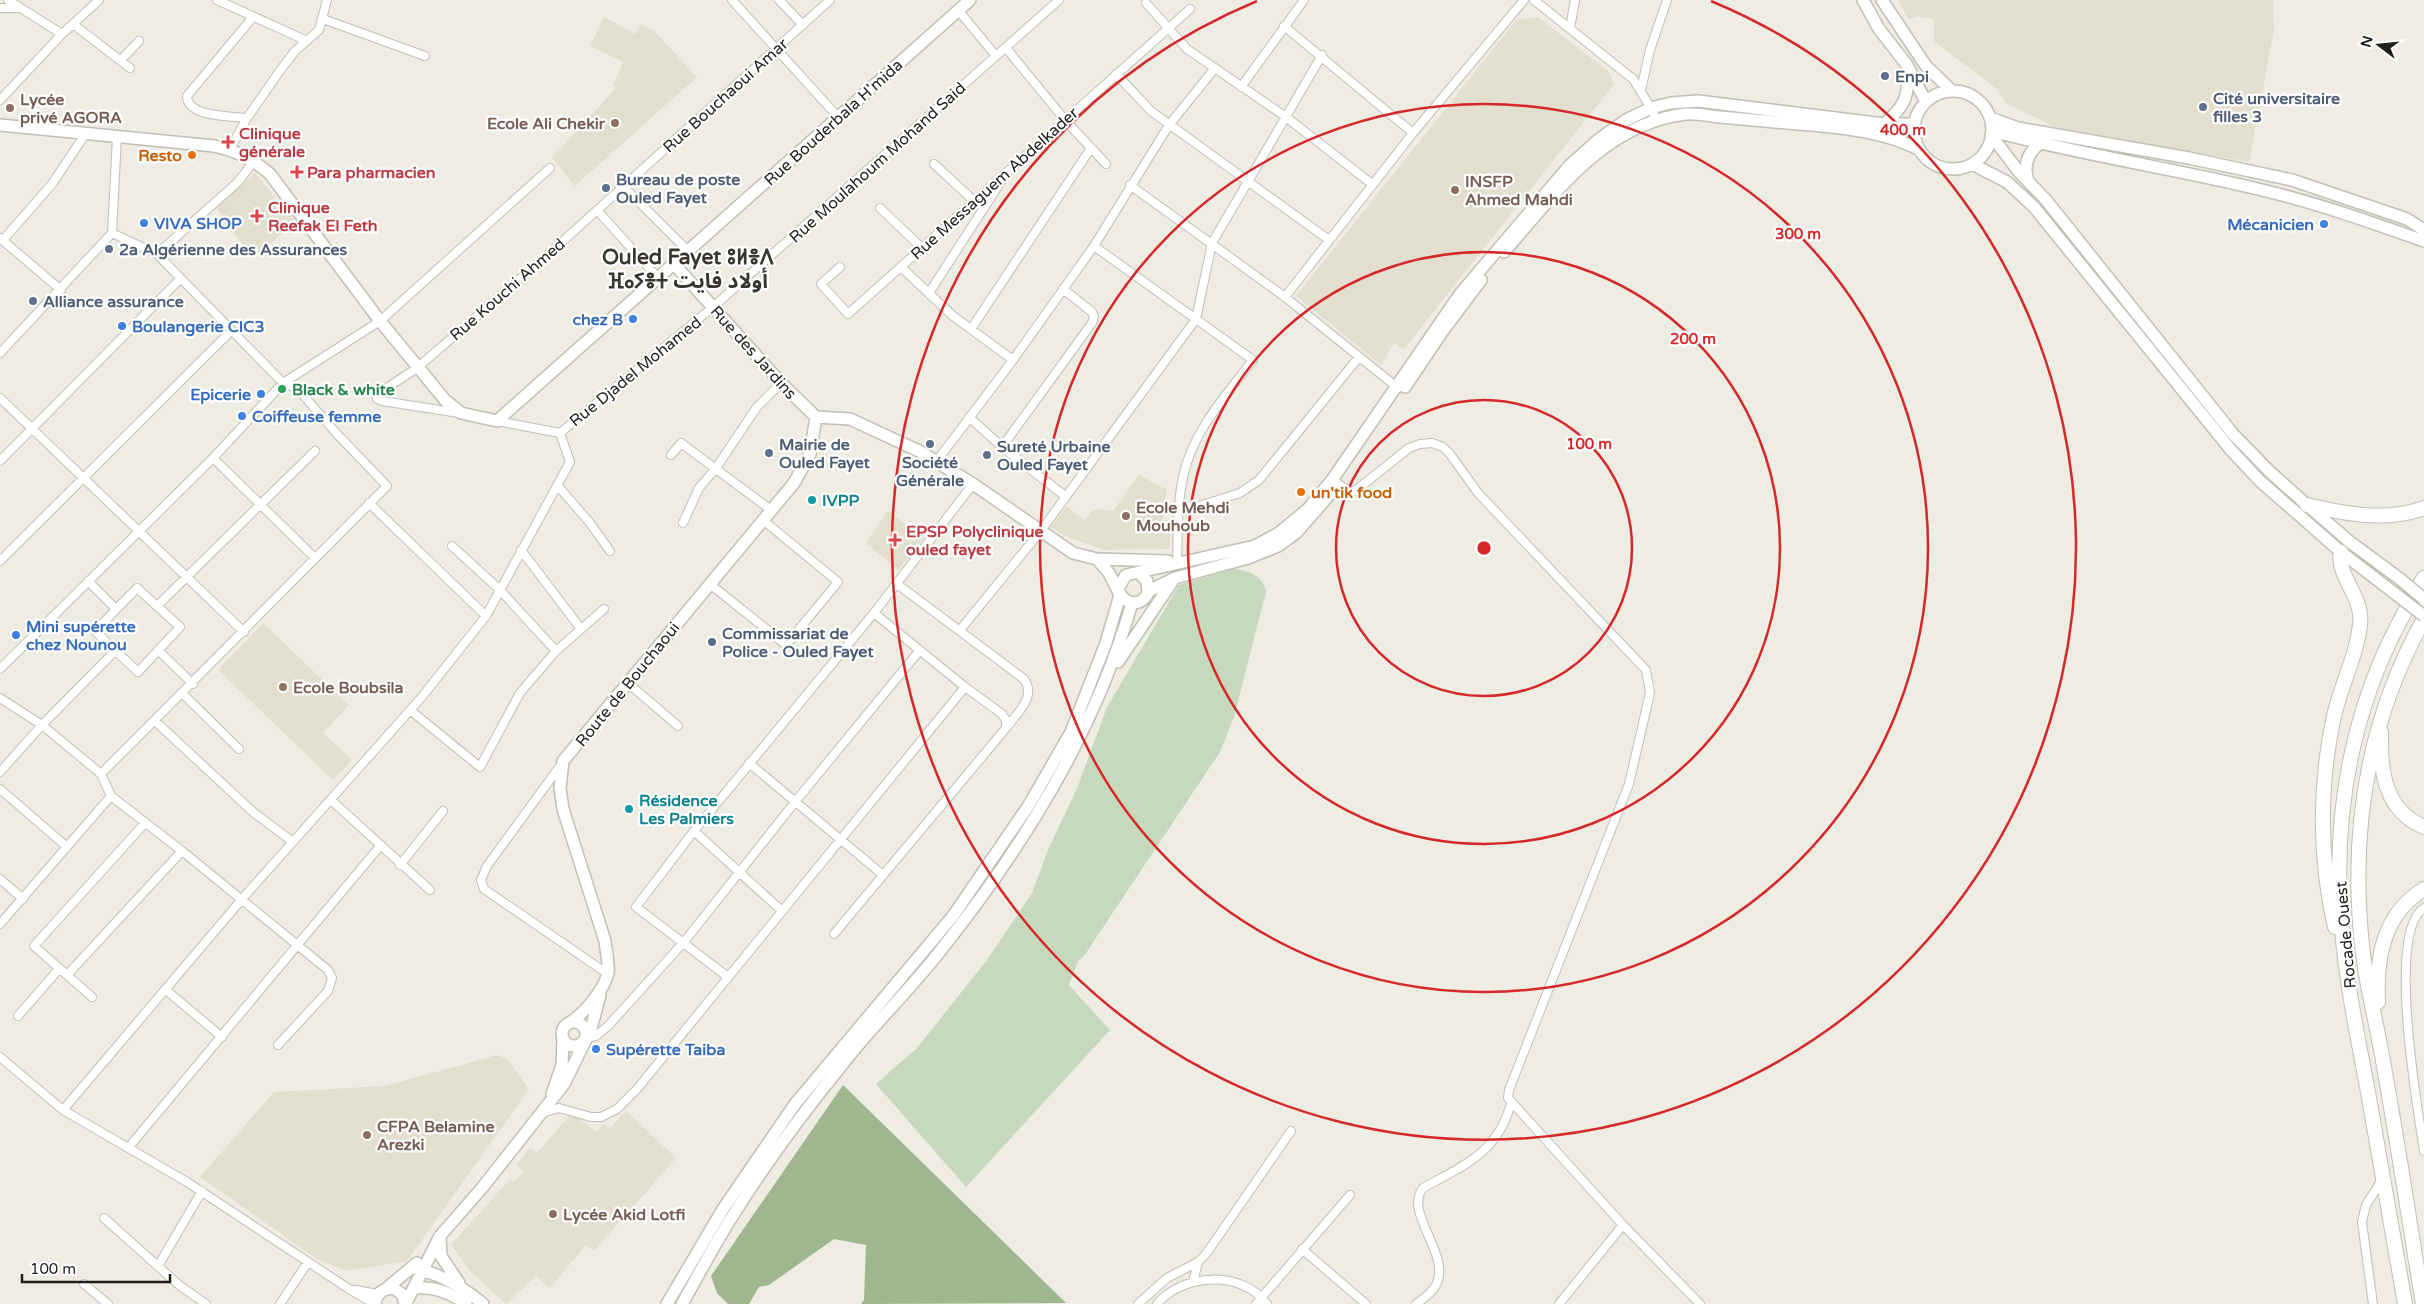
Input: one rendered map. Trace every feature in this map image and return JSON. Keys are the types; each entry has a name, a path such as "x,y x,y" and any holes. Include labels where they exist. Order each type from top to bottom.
{"highway":[{"path":"2307,505 2345,514 2376,516 2406,515 2424,508"},
{"path":"2346,547 2342,567 2359,606 2360,625 2334,714 2323,783 2324,840 2330,907 2348,985"},
{"name":"Rocade Ouest","path":"2405,1304 2348,985 2340,902 2339,867 2341,825 2352,750 2372,681 2388,643 2424,578"},
{"name":"Rocade Ouest","path":"2423,1304 2363,954 2358,857 2360,815 2365,780 2382,712 2409,646 2424,618"},
{"path":"2382,712 2381,759 2385,785 2396,806 2424,827"},
{"path":"2384,1068 2378,1000 2378,960 2390,927 2402,908 2414,895 2424,889"}],"main road":[{"name":"Rue Bouderbala H'mida","path":"497,420 970,0"},
{"path":"1863,0 1879,29 1907,65 1926,102"},
{"path":"1882,0 1926,66 1952,91"},
{"path":"1884,124 1905,102 1909,83 1907,65"},
{"path":"1952,91 1960,91 1976,98 1982,104 1990,118 1991,133 1987,149 1972,164 1956,169 1939,166 1925,157 1920,150 1914,133 1918,112 1926,102 1938,94 1952,91"},
{"path":"1097,559 1109,573 1120,594 1127,602 1132,603 1142,601 1149,591 1175,578 1248,558 1278,546 1297,532 1335,482 1399,389 1460,294 1568,166 1598,140 1626,120 1652,108 1671,103 1698,101 1884,124 1915,124"},
{"path":"1399,389 1488,271 1556,192 1592,156 1622,134 1656,119 1688,114 1798,124 1882,135 1903,141 1920,150"},
{"path":"1990,118 2025,129 2189,158 2292,180 2407,219 2424,230"},
{"path":"2,127 86,133 230,149 254,161 270,174 380,321 445,400 461,413 497,420"},
{"path":"1991,133 2262,190 2354,216 2424,241"},
{"path":"1991,133 2012,164 2046,200 2233,434 2269,471 2307,505 2346,547 2393,592 2424,618"},
{"path":"2028,181 2025,167 2027,160 2039,144"},
{"path":"1972,164 2002,178 2027,199 2231,450 2260,481 2346,547 2400,579 2424,599"},
{"name":"Rue des Jardins","path":"674,264 781,383 816,417"},
{"path":"816,417 850,420 919,451 973,484 1073,553 1138,573 1147,580 1149,591"},
{"name":"Route de Bouchaoui","path":"605,979 604,941 563,809 560,788 564,761 794,482 810,454 816,417"},
{"path":"668,1304 723,1209 790,1112 820,1073 953,916 1030,805 1071,732 1106,643 1120,594 1118,588 1122,578 1126,575 1255,546 1279,533 1308,509 1335,482"},
{"path":"1097,559 1153,562 1200,558"},
{"path":"682,1304 730,1220 806,1111 842,1064 936,956 988,888 1070,759 1101,694 1136,632 1175,578"},
{"path":"1101,694 1132,603"},
{"path":"542,1113 558,1078 564,1040 562,1032 569,1023 578,1018 605,979"},
{"path":"564,1040 575,1046 582,1043 591,1029 605,979"},
{"path":"380,1295 417,1269 440,1236 482,1188 564,1084 585,1038 586,1031 581,1024 569,1023"},
{"path":"440,1236 441,1256 462,1287 483,1304"},
{"path":"417,1269 462,1287"},
{"path":"406,1304 414,1288 417,1269"},
{"path":"414,1288 437,1289 456,1296 466,1304"},
{"path":"380,1295 398,1290 405,1298 406,1304"}],"street":[{"path":"8,0 62,34"},
{"path":"0,100 62,34 99,0"},
{"path":"217,0 305,40"},
{"path":"230,149 247,118 270,83 305,40 318,32 324,19 327,0"},
{"path":"732,0 838,117"},
{"path":"779,0 803,25"},
{"name":"Rue Bouchaoui Amar","path":"596,210 830,0"},
{"name":"Rue Moulahoum Mohand Said","path":"713,307 1059,0"},
{"path":"1241,87 1304,0"},
{"path":"1285,297 1413,133 1524,0"},
{"path":"1534,0 1633,79 1652,108 1656,119"},
{"path":"1570,28 1575,0"},
{"path":"1641,90 1650,50 1667,0"},
{"path":"1146,3 1188,49 1286,116 1372,184"},
{"path":"0,8 18,8"},
{"name":"Rue Messaguem Abdelkader","path":"840,267 821,284 848,314 1190,9"},
{"path":"958,10 996,56"},
{"path":"247,118 196,111 189,105 187,96 253,17"},
{"path":"324,19 425,56"},
{"path":"73,24 130,68"},
{"path":"1284,26 1322,55 1413,133"},
{"path":"121,60 139,41"},
{"path":"1006,48 1066,120 1106,164"},
{"path":"960,630 1040,532 1196,319 1212,243 1250,182 1322,55"},
{"path":"936,462 1013,360 1094,246 1130,185 1169,125 1214,68"},
{"path":"1116,74 1151,111 1329,240"},
{"path":"61,290 1,239 52,184 86,133"},
{"path":"0,353 61,290 112,232 117,137"},
{"path":"971,329 1091,148"},
{"path":"157,254 238,182 254,161"},
{"path":"934,164 974,201"},
{"path":"0,668 213,458 283,383 380,321 550,168"},
{"path":"929,293 1007,172"},
{"path":"1130,185 1285,297 1399,389"},
{"path":"623,186 688,251"},
{"path":"880,208 922,248"},
{"path":"596,210 656,278"},
{"name":"Rue Kouchi Ahmed","path":"461,413 377,399 376,395 417,368 596,210"},
{"path":"101,774 193,684 387,486 337,434 297,388 283,383 157,254 112,232"},
{"path":"1094,246 1254,360 1218,406 1196,441 1184,473 1176,560"},
{"path":"901,267 971,329 1013,360"},
{"path":"0,461 180,279"},
{"path":"1002,447 1092,323 1094,317 1092,312 1063,289"},
{"name":"Rue Djadel Mohamed","path":"497,420 560,433 713,307"},
{"path":"0,561 231,331"},
{"path":"1180,512 1240,493 1259,480 1360,357"},
{"path":"683,524 699,488 716,468 757,407 781,383"},
{"path":"0,398 244,632"},
{"path":"969,417 1002,447 1065,496"},
{"path":"63,1110 242,899 410,710 486,616 570,462 560,433"},
{"path":"670,455 681,443 771,510"},
{"path":"1335,482 1349,490 1356,491 1408,448 1432,443 1443,447 1478,493 1646,670 1650,693 1629,784 1508,1090 1508,1098 1623,1225 1700,1304"},
{"path":"157,606 315,451"},
{"path":"213,458 315,558"},
{"path":"728,977 636,907 694,831 874,613 973,484"},
{"path":"558,486 590,523 610,551"},
{"path":"369,503 486,616"},
{"path":"710,584 786,645 792,638 838,582 763,520"},
{"path":"452,546 500,590 556,651"},
{"path":"521,550 581,629"},
{"path":"88,581 116,609"},
{"path":"834,934 1006,728 1026,701 1029,691 1028,685 960,630 897,584"},
{"path":"137,588 157,606 180,627 138,672 95,631 137,588"},
{"path":"410,710 480,767 520,693 556,651 604,609"},
{"path":"874,613 965,687 1002,714 1006,720 1006,728"},
{"path":"0,772 42,725 115,650"},
{"path":"158,650 193,684"},
{"path":"585,1038 596,1036 608,1026 684,942 795,802 920,650"},
{"path":"628,684 678,726"},
{"path":"542,1113 559,1108 591,1117 601,1117 617,1109 637,1089 965,687"},
{"path":"183,694 239,749"},
{"path":"0,698 42,725 101,774 111,796 242,899 328,970 332,982 328,991 278,1045"},
{"path":"156,721 253,812 293,842"},
{"path":"564,761 487,866 481,880 484,889 605,979"},
{"path":"749,764 883,875"},
{"path":"0,789 67,847"},
{"path":"0,924 111,796"},
{"path":"330,800 430,890"},
{"path":"400,865 443,811"},
{"path":"92,997 34,946 145,823"},
{"path":"694,831 782,911"},
{"path":"129,1147 380,846"},
{"path":"67,975 182,851"},
{"path":"0,879 23,899"},
{"path":"2424,908 2419,912 2413,923 2405,985 2424,1152"},
{"path":"18,1016 59,969"},
{"path":"166,990 222,1037"},
{"path":"0,1057 63,1110 202,1191 348,1289 380,1295"},
{"path":"1416,1304 1436,1286 1438,1278 1433,1245 1418,1208 1419,1194 1423,1188 1463,1167 1481,1154 1506,1121 1511,1103"},
{"path":"1138,1304 1167,1278 1198,1262 1206,1254 1291,1131"},
{"path":"2373,1304 2362,1222 2366,1205 2383,1179"},
{"path":"158,1266 202,1191"},
{"path":"1256,1304 1350,1195"},
{"path":"104,1218 179,1285 206,1304"},
{"path":"1559,1304 1623,1225"},
{"path":"1302,1249 1366,1304"},
{"path":"280,1304 308,1262"},
{"path":"1193,1282 1198,1262"},
{"path":"1157,1304 1166,1294 1193,1282 1214,1279 1240,1284 1262,1297 1267,1304"},
{"path":"84,1284 108,1304"}],"shaded area":[{"path":"1898,0 2273,0 2274,30 2249,162 2055,127 2006,103 1997,89 1934,41 1934,19 1917,16 1909,19"},
{"name":"Ecole Ali Chekir","path":"604,17 635,34 640,24 655,32 697,77 575,186 552,158 616,88 613,86 623,62 590,46"},
{"name":"INSFP Ahmed Mahdi","path":"1538,17 1609,72 1614,84 1404,349 1394,343 1381,365 1296,296 1517,19"},
{"name":"Clinique Reefak El Feth","path":"255,173 295,222 253,259 216,207"},
{"name":"Ecole Mehdi Mouhoub","path":"1139,475 1167,490 1162,520 1171,521 1169,549 1104,550 1065,536 1051,527 1067,506 1084,520 1094,509 1113,511"},
{"name":"EPSP Polyclinique ouled fayet","path":"888,511 924,538 898,570 866,543"},
{"name":"Ecole Boubsila","path":"263,623 349,705 323,733 352,760 333,780 218,670"},
{"name":"CFPA Belamine Arezki","path":"497,1055 507,1059 529,1089 407,1261 347,1271 317,1259 200,1177 274,1092 385,1086"},
{"name":"Lycée Akid Lotfi","path":"626,1111 676,1158 594,1251 586,1245 550,1288 536,1276 506,1304 470,1271 451,1245 510,1179 514,1182 523,1171 516,1165 530,1148 537,1153 572,1113 596,1132 604,1124 610,1128"}],"green space":[{"path":"1234,569 1245,571 1259,578 1265,586 1266,592 1234,717 1220,752 1084,956 1078,961 1069,985 1110,1030 966,1187 876,1084 917,1048 987,960 1032,893 1048,850 1078,786 1107,707 1179,585"},
{"path":"843,1085 1066,1303 861,1304 864,1300 866,1245 834,1239 769,1285 759,1287 749,1304 728,1304 717,1293 711,1276"}],"place":[{"name":"Enpi","path":"1885,76"},
{"name":"Cité universitaire filles 3","path":"2203,107"},
{"name":"Lycée privé AGORA","path":"10,108"},
{"name":"Ecole Ali Chekir","path":"615,123"},
{"name":"Clinique générale","path":"228,142"},
{"name":"Resto","path":"192,155"},
{"name":"Para pharmacien","path":"297,172"},
{"name":"Bureau de poste Ouled Fayet","path":"606,188"},
{"name":"INSFP Ahmed Mahdi","path":"1455,190"},
{"name":"Clinique Reefak El Feth","path":"257,216"},
{"name":"VIVA SHOP","path":"144,223"},
{"name":"Mécanicien","path":"2324,224"},
{"name":"2a Algérienne des Assurances","path":"109,249"},
{"name":"Alliance assurance","path":"33,301"},
{"name":"chez B","path":"633,319"},
{"name":"Boulangerie CIC3","path":"122,326"},
{"name":"Black & white","path":"282,389"},
{"name":"Epicerie","path":"261,394"},
{"name":"Coiffeuse femme","path":"242,416"},
{"name":"Société Générale","path":"930,444"},
{"name":"Mairie de Ouled Fayet","path":"769,453"},
{"name":"Sureté Urbaine Ouled Fayet","path":"987,455"},
{"name":"un'tik food","path":"1301,492"},
{"name":"IVPP","path":"812,500"},
{"name":"Ecole Mehdi Mouhoub","path":"1126,516"},
{"name":"EPSP Polyclinique ouled fayet","path":"895,540"},
{"name":"Mini supérette chez Nounou","path":"16,635"},
{"name":"Commissariat de Police - Ouled Fayet","path":"712,642"},
{"name":"Ecole Boubsila","path":"283,687"},
{"name":"Résidence Les Palmiers","path":"629,809"},
{"name":"Supérette Taiba","path":"596,1049"},
{"name":"CFPA Belamine Arezki","path":"367,1135"},
{"name":"Lycée Akid Lotfi","path":"553,1214"}],"district":[{"name":"Ouled Fayet ⵓⵍⴻⴷ ⴼⴰⵢⴻⵜ أولاد فايت","path":"688,269"}]}
